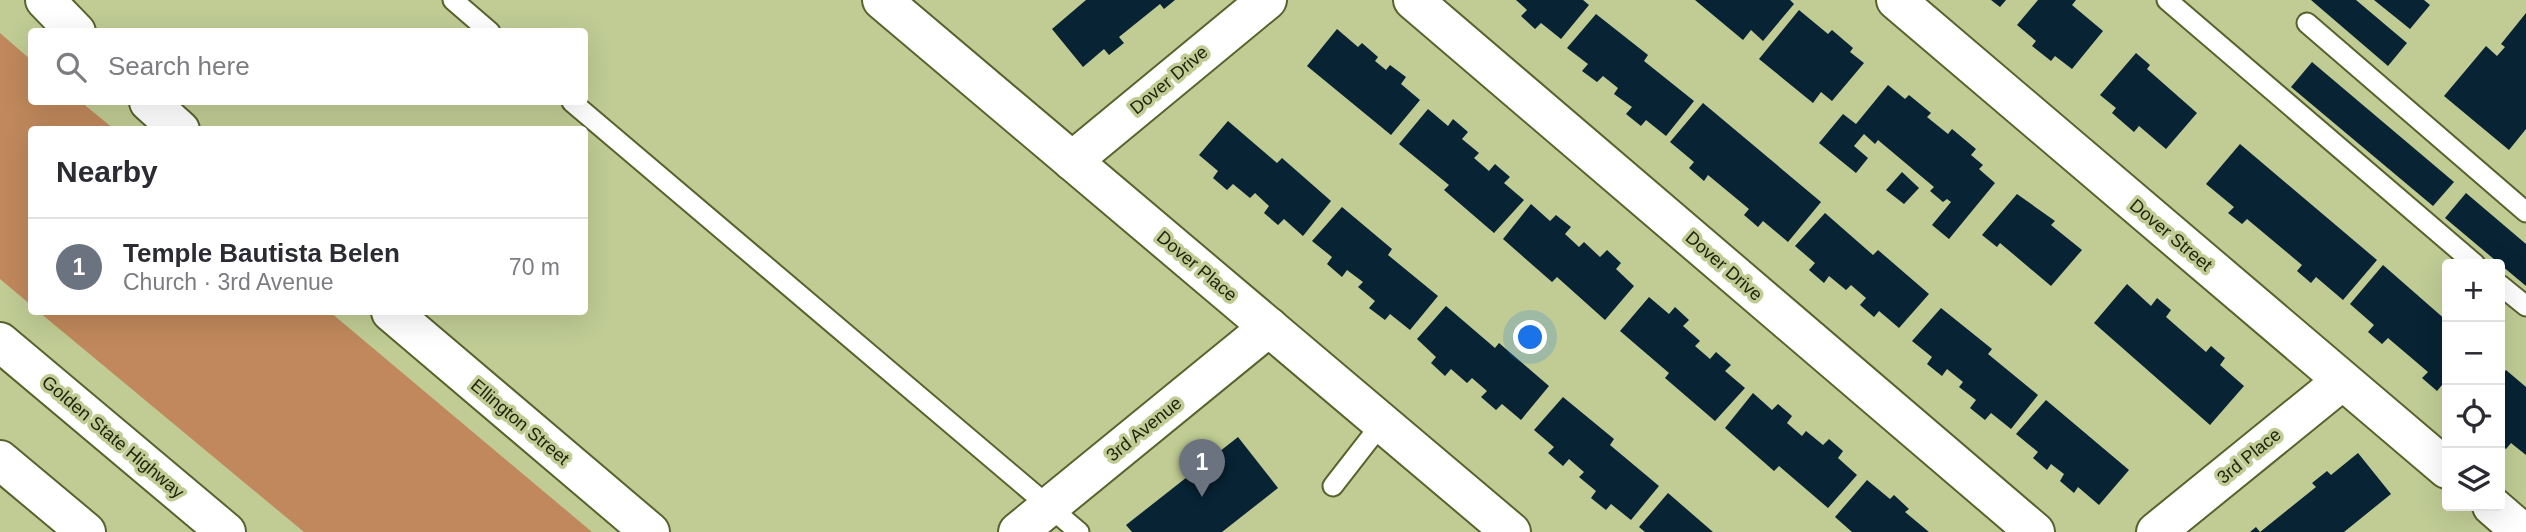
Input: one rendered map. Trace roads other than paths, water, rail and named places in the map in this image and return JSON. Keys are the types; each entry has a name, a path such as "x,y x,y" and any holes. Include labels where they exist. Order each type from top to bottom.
{"main road":[{"path":"45,0 72,28"},
{"name":"Dover Place","path":"882,0 1511,532"},
{"name":"Dover Drive","path":"1072,161 1267,0"},
{"name":"Dover Drive","path":"1413,0 2035,532"},
{"name":"Dover Street","path":"1896,0 2442,464"},
{"path":"152,105 176,126"},
{"name":"Ellington Street","path":"395,315 650,532"},
{"name":"3rd Avenue","path":"1018,532 1269,327"},
{"name":"Golden State Highway","path":"0,342 226,532"},
{"name":"3rd Place","path":"2156,532 2342,380"},
{"path":"0,460 86,532"},
{"path":"2498,511 2522,532"}],"lane":[{"path":"453,0 485,28"},
{"path":"2167,0 2469,259"},
{"path":"2307,23 2526,212"},
{"path":"576,105 1079,532"},
{"path":"2505,289 2526,306"},
{"path":"1334,486 1382,423"}],"place":[{"name":"Temple Bautista Belen","path":"1202,497"}]}
